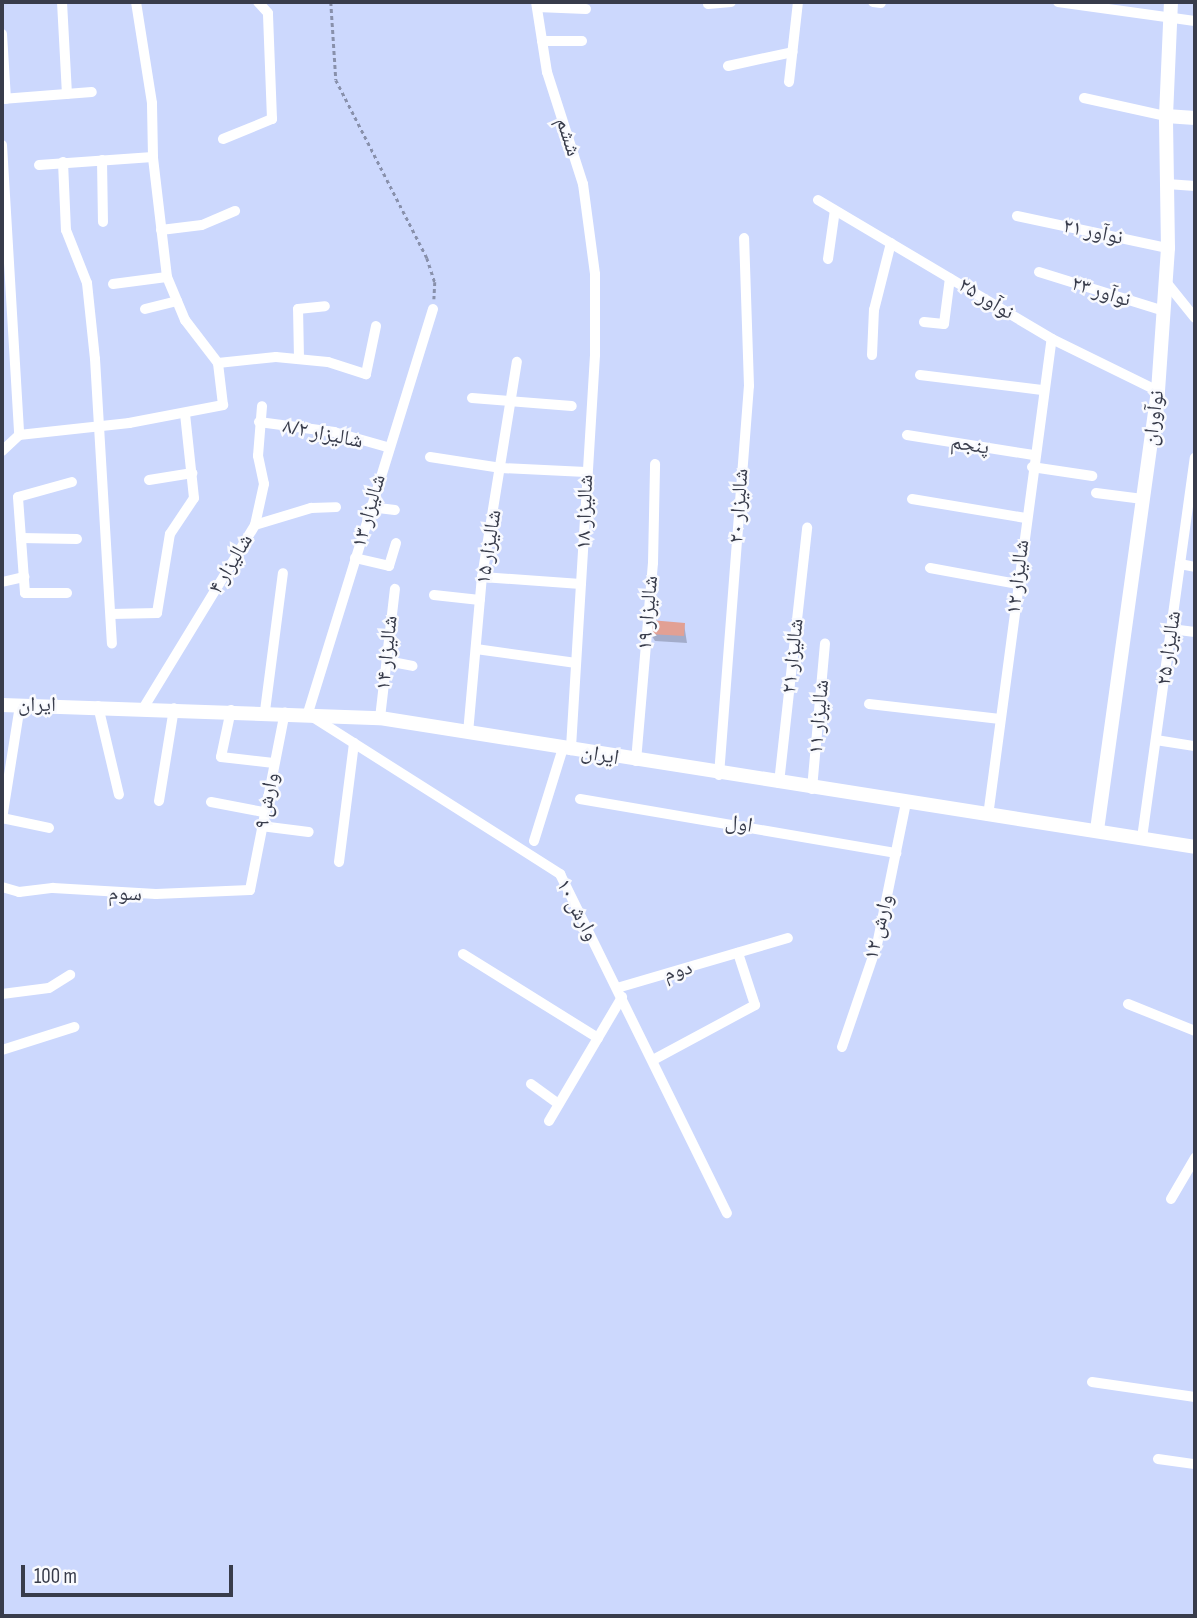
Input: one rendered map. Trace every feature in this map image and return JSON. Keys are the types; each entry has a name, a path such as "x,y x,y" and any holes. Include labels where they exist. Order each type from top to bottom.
{"street":[{"path":"62,2 67,94"},
{"path":"2,451 19,435 185,414 223,405 218,363 185,320 167,277 153,157 152,103 136,2"},
{"path":"223,139 272,119 268,13 258,2"},
{"path":"708,5 731,2"},
{"path":"789,82 801,2"},
{"path":"1058,2 1195,21"},
{"name":"نوآوران","path":"1097,830 1158,391 1168,248 1166,116 1171,2"},
{"path":"537,5 586,9"},
{"name":"ششم","path":"537,5 547,72 583,184 595,274"},
{"path":"2,34 4,99 92,92"},
{"path":"542,41 582,41"},
{"path":"728,66 793,52"},
{"path":"1084,98 1166,116 1195,118"},
{"path":"2,145 19,435"},
{"path":"39,164 153,157"},
{"path":"102,160 103,222"},
{"path":"63,162 66,230 87,284 100,426 113,643"},
{"path":"1167,184 1195,186"},
{"name":"نوآور ۲۵","path":"818,200 1052,338 1158,391"},
{"path":"828,259 835,210"},
{"path":"161,229 202,226 235,211"},
{"name":"نوآور ۲۱","path":"1017,216 1168,248"},
{"name":"شالیزار ۲۰","path":"719,775 748,386 744,238"},
{"path":"872,355 874,310 891,243"},
{"name":"نوآور ۲۳","path":"1039,272 1164,311"},
{"name":"شالیزار ۱۸","path":"534,841 567,749 576,663 595,355 595,274"},
{"path":"113,285 167,277"},
{"path":"924,322 944,324 950,278"},
{"path":"1166,282 1195,318"},
{"path":"145,309 177,301"},
{"path":"299,359 298,309 326,306"},
{"name":"شالیزار ۱۳","path":"308,714 387,447 433,309"},
{"path":"218,363 299,359 366,374 376,326"},
{"name":"شالیزار ۱۲","path":"988,816 1032,461 1052,338"},
{"name":"شالیزار ۱۵","path":"468,733 482,577 517,362"},
{"path":"920,375 1042,390"},
{"path":"472,398 572,406"},
{"name":"شالیزار ۴","path":"144,707 256,525 264,484 258,456 262,406"},
{"path":"111,614 157,613 170,534 194,498 185,414"},
{"name":"شالیزار ۸/۲","path":"259,422 334,432 387,447"},
{"name":"پنجم","path":"906,435 1093,476"},
{"path":"430,457 501,468 586,472"},
{"name":"شالیزار ۲۵","path":"1142,838 1180,564 1191,523 1195,457"},
{"name":"شالیزار ۱۹","path":"636,761 653,563 655,464"},
{"path":"149,480 191,473"},
{"path":"67,593 25,593 18,496 72,482"},
{"path":"1096,493 1143,499"},
{"path":"912,499 1025,518"},
{"path":"256,525 311,508 336,507"},
{"path":"370,507 395,510"},
{"name":"شالیزار ۲۱","path":"779,783 807,528"},
{"path":"21,538 77,539"},
{"path":"355,558 389,566 396,543"},
{"path":"1180,564 1195,567"},
{"path":"930,568 1017,584"},
{"path":"265,711 284,573"},
{"path":"2,582 24,577"},
{"path":"482,577 581,584"},
{"name":"شالیزار ۱۴","path":"380,718 395,589"},
{"path":"434,595 480,600"},
{"path":"1171,629 1195,632"},
{"name":"شالیزار ۱۱","path":"812,789 825,644"},
{"path":"476,649 576,663"},
{"path":"387,661 413,666"},
{"path":"869,704 1000,719"},
{"name":"ایران","path":"2,705 265,711 380,718 719,775 1097,830 1195,847"},
{"path":"20,705 2,818 49,828"},
{"path":"98,706 119,795"},
{"path":"159,801 173,708"},
{"path":"231,710 221,757 274,763"},
{"name":"وارش ۹","path":"250,890 263,812 285,712"},
{"name":"وارش ۱۰","path":"308,714 560,874 727,1213"},
{"path":"1156,740 1195,746"},
{"path":"339,862 354,743"},
{"name":"اول","path":"580,799 896,853"},
{"path":"211,802 263,812"},
{"name":"وارش ۱۲","path":"842,1047 877,945 906,803"},
{"path":"261,826 309,832"},
{"name":"سوم","path":"2,887 19,892 53,888 156,894 250,890"},
{"name":"دوم","path":"619,993 788,938"},
{"path":"653,1060 755,1006 738,953"},
{"path":"463,954 597,1038"},
{"path":"2,994 49,988 70,975"},
{"path":"549,1121 597,1038 619,993"},
{"path":"1128,1004 1195,1031"},
{"path":"2,1050 74,1027"},
{"path":"531,1084 559,1104"},
{"path":"1171,1199 1195,1158"},
{"path":"1092,1382 1195,1397"},
{"path":"1158,1459 1195,1464"}],"path":[{"path":"331,2 336,80 427,258 435,282 433,309"}],"building":[{"path":"650,620 685,623 684,636 649,634"}]}
